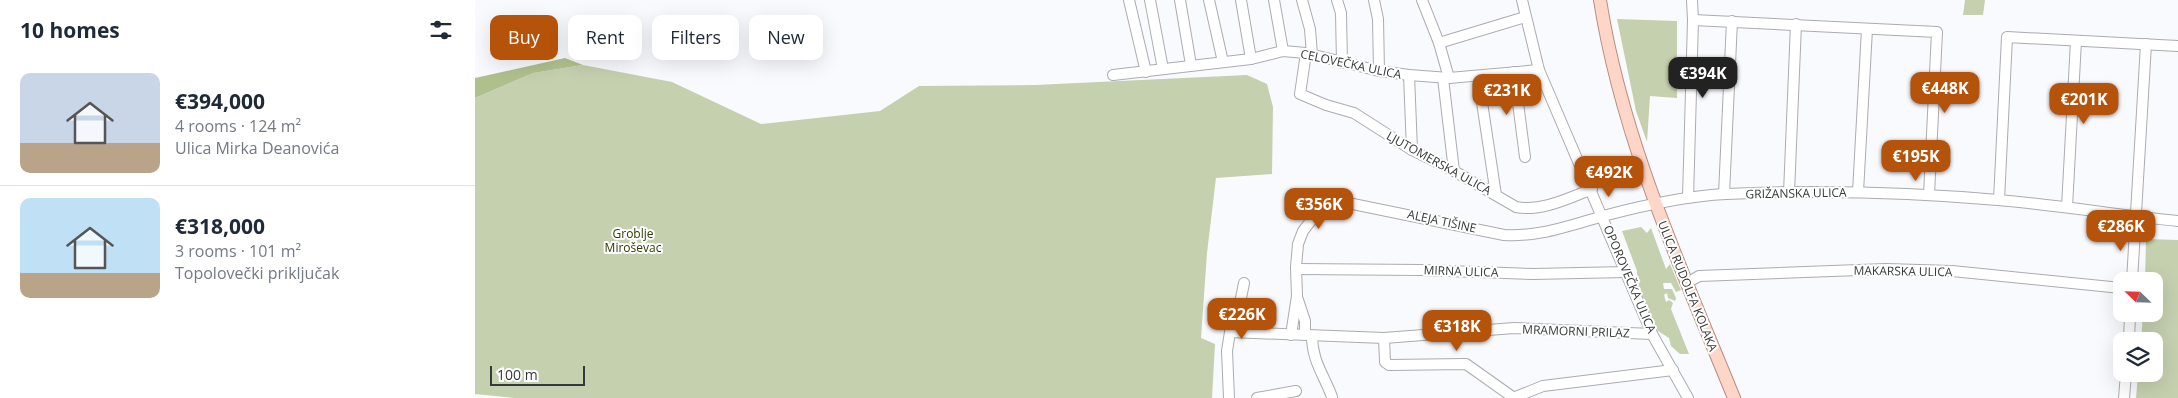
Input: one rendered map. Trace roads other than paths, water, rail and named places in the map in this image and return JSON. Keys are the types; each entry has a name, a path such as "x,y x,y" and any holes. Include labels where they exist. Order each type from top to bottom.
{"main road":[{"name":"ULICA RUDOLFA KOLAKA","path":"1600,0 1628,124 1654,204 1734,398"}],"street":[{"path":"1129,0 1146,72"},
{"path":"1150,0 1163,69"},
{"path":"1180,0 1191,65"},
{"path":"1209,0 1223,62"},
{"path":"1241,0 1251,59"},
{"name":"CELOVEČKA ULICA","path":"1274,0 1283,51"},
{"path":"1302,0 1310,29 1309,54"},
{"path":"1337,0 1341,13 1342,63"},
{"path":"1374,0 1378,19 1379,72"},
{"path":"1422,0 1439,43 1446,78 1455,171"},
{"name":"OPOROVEČKA ULICA","path":"1522,0 1539,70 1653,334 1688,398"},
{"path":"1688,198 1692,0"},
{"path":"1439,43 1525,17"},
{"path":"1693,20 1937,32 1929,195"},
{"path":"1724,194 1732,22"},
{"path":"1789,193 1797,24"},
{"path":"1858,192 1867,29"},
{"path":"1999,200 2007,37 2178,46"},
{"path":"2067,207 2076,41"},
{"path":"2133,272 2146,44"},
{"name":"CELOVEČKA ULICA","path":"1113,75 1251,59 1283,51 1309,54 1379,72 1409,76 1446,78 1539,70"},
{"name":"LJUTOMERSKA ULICA","path":"1309,54 1300,94 1325,105 1354,113 1412,150 1455,171 1516,207 1527,209 1559,201 1592,189"},
{"path":"1514,72 1525,157"},
{"path":"1409,76 1412,150"},
{"path":"1478,76 1496,195"},
{"name":"GRIŽANSKA ULICA","path":"1654,204 1724,194 1858,192 1999,200 2178,221"},
{"name":"ALEJA TIŠINE","path":"1291,335 1297,296 1296,269 1298,244 1303,231 1320,212 1337,204 1353,204 1391,210 1515,236 1554,232 1603,216 1654,204"},
{"name":"MIRNA ULICA","path":"1296,269 1421,270 1533,274 1626,272"},
{"name":"MAKARSKA ULICA","path":"1687,283 1699,276 1886,269 1952,271 2113,287"},
{"path":"1229,398 1227,364 1230,332 1238,313 1244,283"},
{"name":"ALEJA TIŠINE","path":"1297,296 1319,372 1325,379 1332,397"},
{"name":"MRAMORNI PRILAZ","path":"1230,332 1384,338 1514,328 1653,334"},
{"path":"1384,338 1385,362 1389,365 1466,364 1513,398 1543,386 1673,370"},
{"path":"2124,398 2125,382"},
{"path":"1257,398 1296,391"}],"park label":[{"name":"Groblje Miroševac","path":"633,240"}]}
